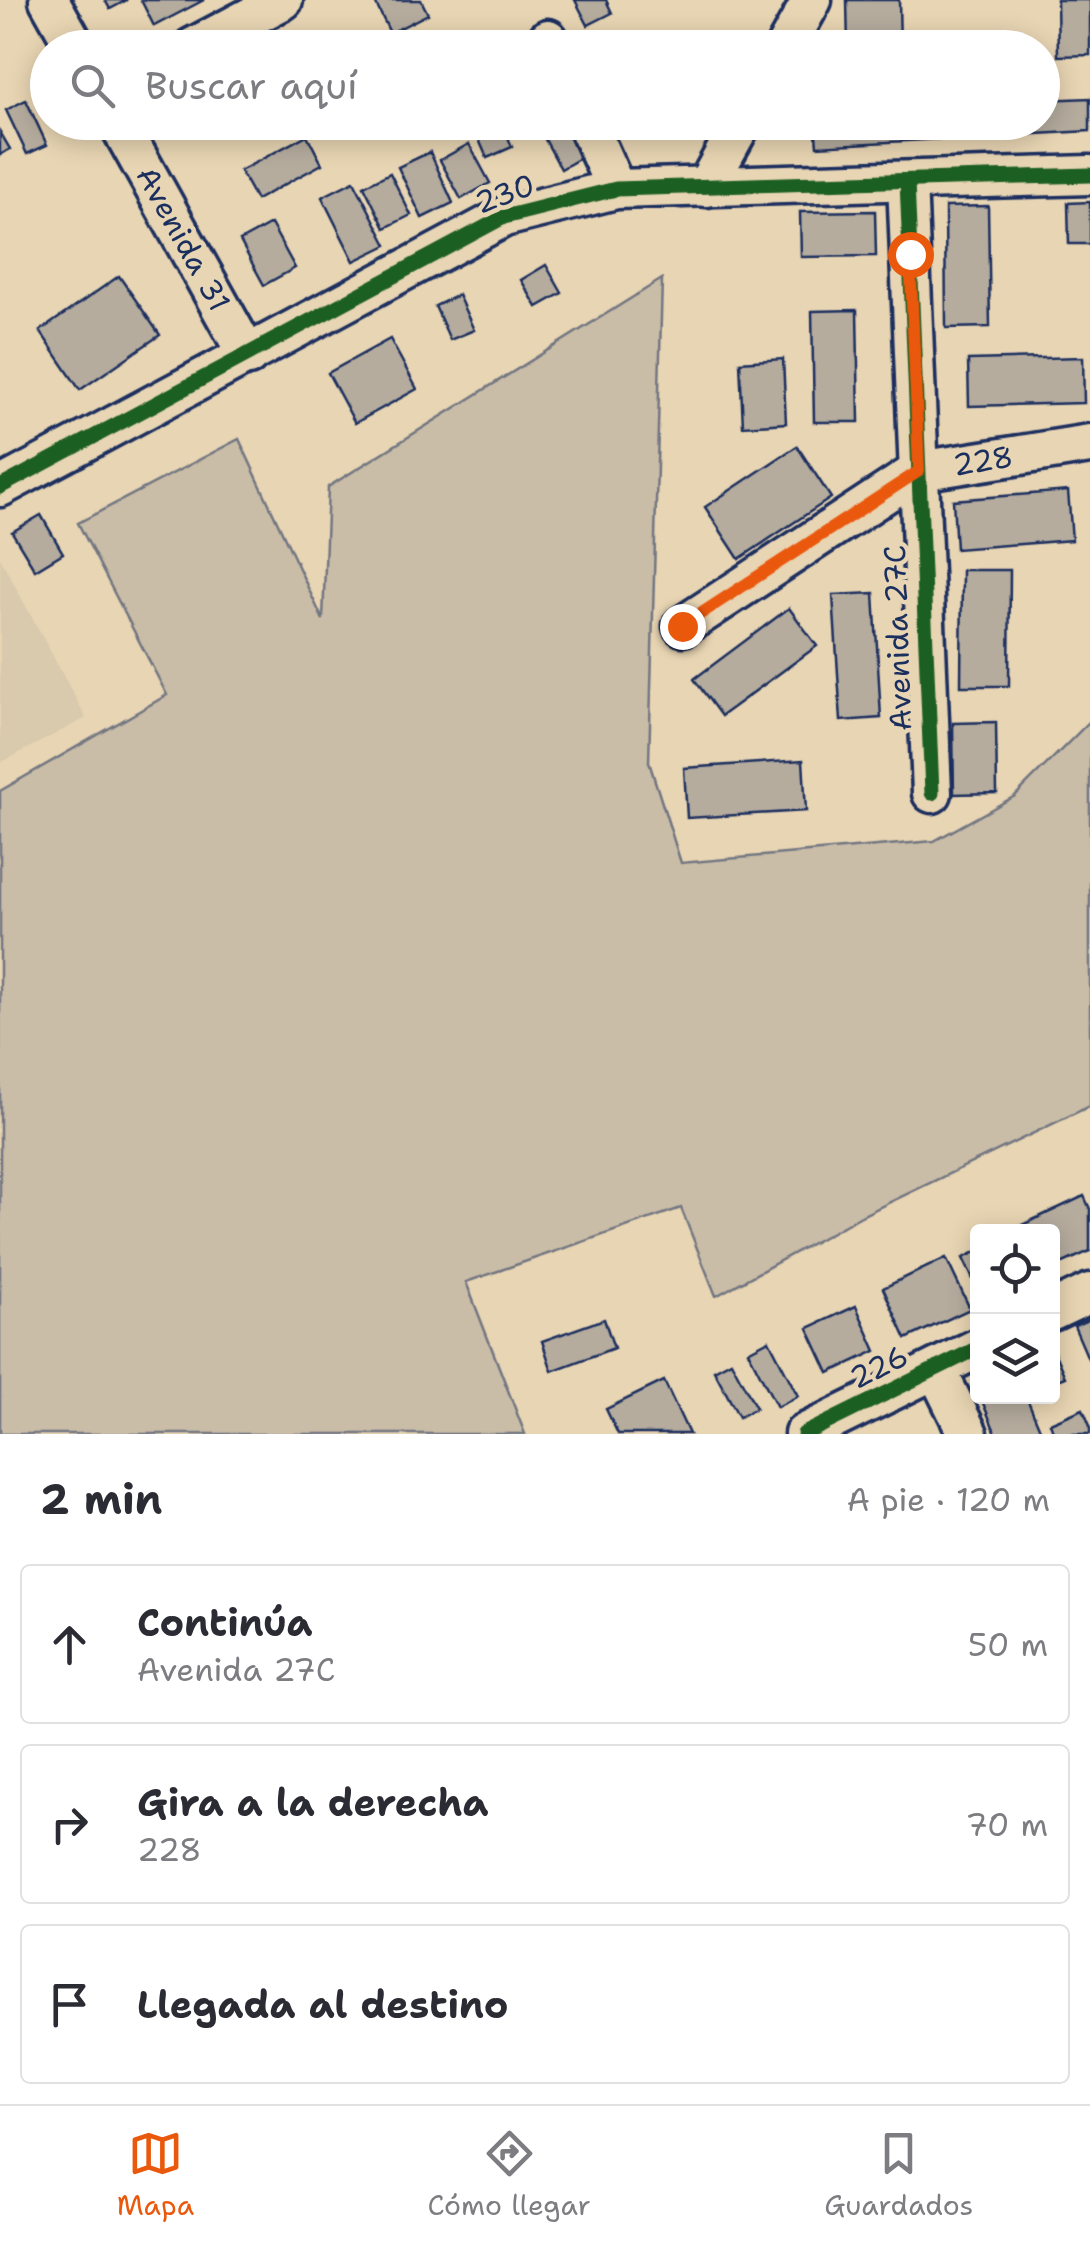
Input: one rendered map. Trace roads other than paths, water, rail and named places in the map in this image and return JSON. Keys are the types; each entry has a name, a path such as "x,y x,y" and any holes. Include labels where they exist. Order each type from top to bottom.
{"street":[{"path":"49,0 66,30"},
{"path":"226,30 283,0"},
{"path":"795,30 812,0"},
{"name":"Avenida 31","path":"128,140 248,356"},
{"path":"594,140 616,190"},
{"path":"706,187 732,140"},
{"name":"230","path":"0,488 504,217 616,190 1090,175"},
{"name":"Avenida 27C","path":"907,181 932,792"},
{"name":"228","path":"682,626 919,471 1090,444"},
{"path":"1060,1307 1090,1293"},
{"name":"226","path":"804,1434 970,1352"},
{"path":"936,1369 968,1434"}]}
